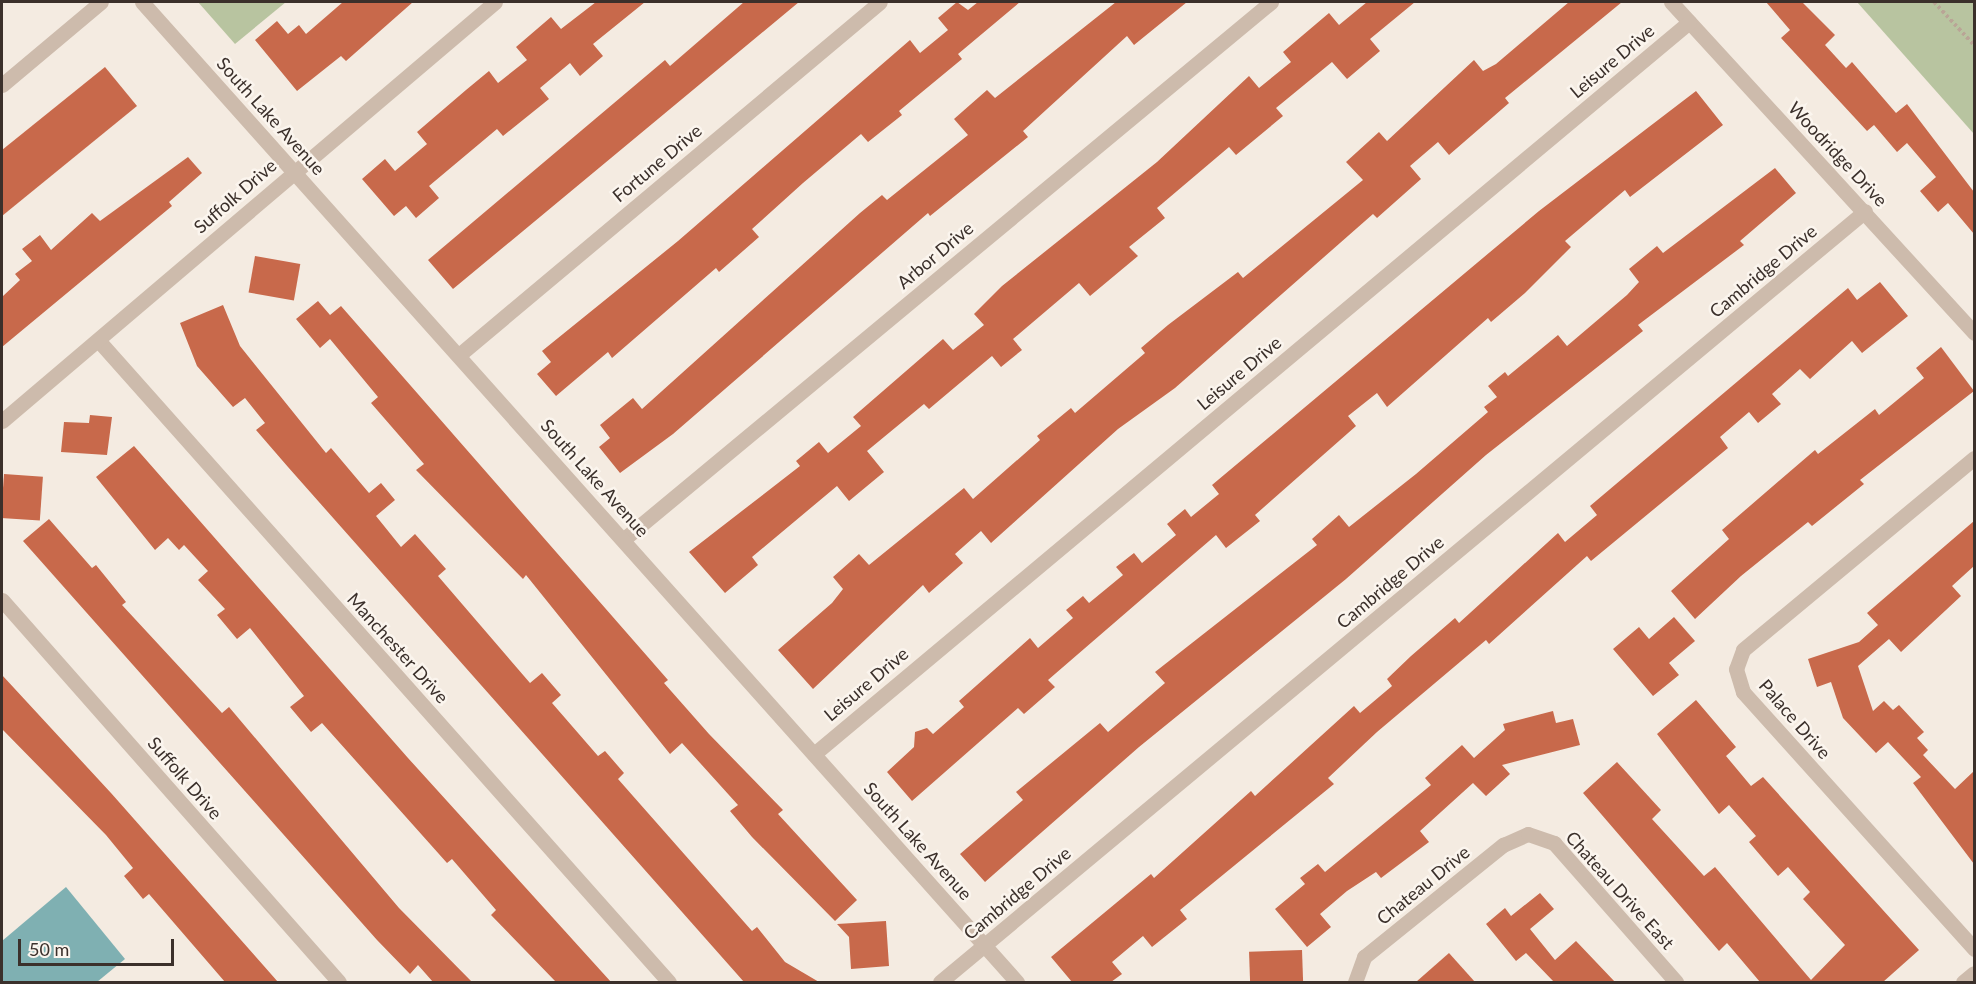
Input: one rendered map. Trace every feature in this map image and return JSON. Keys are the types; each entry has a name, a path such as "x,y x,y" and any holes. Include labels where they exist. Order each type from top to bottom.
{"street":[{"path":"2,85 100,2"},
{"name":"South Lake Avenue","path":"142,2 624,539 1017,982"},
{"name":"Suffolk Drive","path":"2,421 293,171 495,2"},
{"name":"Fortune Drive","path":"459,355 880,2"},
{"name":"Arbor Drive","path":"624,539 1271,2"},
{"name":"Woodridge Drive","path":"1671,2 1974,333"},
{"name":"Leisure Drive","path":"814,754 1689,22"},
{"name":"Cambridge Drive","path":"940,982 1865,212"},
{"name":"Manchester Drive","path":"98,340 669,982"},
{"name":"Palace Drive","path":"1974,458 1743,650 1736,669 1743,692 1974,949"},
{"name":"Suffolk Drive","path":"2,600 339,982"},
{"name":"Chateau Drive","path":"1354,981 1364,957 1503,845 1528,834"},
{"name":"Chateau Drive East","path":"1528,834 1554,843 1676,982"},
{"path":"1963,982 1974,973"}],"path":[{"path":"1934,2 1974,45"}],"green space":[{"path":"198,2 286,2 235,44"},
{"path":"1857,2 1974,2 1974,134"}],"water":[{"path":"66,887 125,959 97,982 2,982 2,941"}],"building":[{"path":"343,2 413,2 346,61 341,56 297,91 255,40 277,21 288,34 299,25 306,34"},
{"path":"596,2 645,2 593,44 603,56 580,76 570,63 540,88 549,99 503,136 497,129 429,186 439,198 416,218 406,206 394,216 362,179 385,159 395,171 427,144 417,132 489,71 498,83 527,60 516,47 551,17 561,29"},
{"path":"744,2 799,2 453,289 428,260 665,60 670,66"},
{"path":"957,2 968,10 978,2 1020,2 958,54 962,59 899,111 902,115 868,142 861,134 803,183 752,229 759,237 719,272 716,268 612,358 608,352 556,396 537,374 551,362 542,351 678,241 910,40 920,53 948,30 938,18"},
{"path":"1116,2 1187,2 1134,45 1127,36 1023,131 1028,137 930,216 928,213 673,434 620,473 599,447 610,438 600,425 633,398 642,409 860,213 882,195 887,200 968,135 954,119 987,90 995,98"},
{"path":"1367,2 1415,2 1370,39 1380,51 1347,79 1332,62 1276,108 1283,116 1236,155 1229,147 1157,208 1165,218 1129,247 1138,256 1090,296 1079,283 1013,339 1022,350 1001,367 992,356 929,409 924,404 867,451 884,472 849,501 837,486 752,557 758,565 725,593 689,552 800,466 796,461 819,442 828,453 861,426 853,417 943,339 953,350 984,325 974,314 1002,286 1157,162 1249,76 1259,88 1291,62 1283,52 1329,13 1339,25"},
{"path":"1569,2 1622,2 1505,98 1509,103 1449,155 1438,142 1410,166 1421,179 1377,218 1373,214 1175,388 1118,429 991,543 981,531 955,554 963,563 929,593 923,585 813,689 778,650 832,603 843,589 833,577 859,554 869,565 964,488 973,499 1040,440 1037,436 1071,408 1075,413 1145,353 1141,348 1168,325 1238,272 1243,278 1363,180 1346,162 1379,132 1387,141 1474,60 1483,71 1496,64"},
{"path":"1766,2 1802,2 1835,35 1825,45 1846,68 1852,62 1896,113 1907,104 1974,192 1974,234 1948,203 1938,212 1920,191 1936,177 1907,143 1897,152 1874,125 1867,131 1781,38 1790,30"},
{"path":"105,67 137,106 2,216 2,150"},
{"path":"1696,91 1723,125 1630,197 1625,190 1565,241 1571,247 1525,293 1491,322 1488,318 1387,407 1377,393 1348,416 1356,426 1255,515 1260,521 1226,548 1216,535 1048,680 1055,687 1024,714 1018,708 912,801 887,772 914,747 915,732 927,728 933,734 964,707 959,701 1030,638 1038,648 1073,618 1066,610 1083,596 1089,603 1123,575 1116,567 1134,553 1142,563 1176,535 1167,524 1185,509 1191,517 1219,494 1212,485 1539,211"},
{"path":"188,157 202,173 169,202 172,206 2,347 2,297 20,280 15,274 32,261 22,249 40,235 51,250 92,213 100,221"},
{"path":"1775,168 1796,193 1740,241 1744,245 1638,325 1643,331 1486,455 1346,579 1139,747 985,882 960,854 1023,800 1016,792 1100,723 1108,732 1165,683 1155,672 1317,545 1312,539 1339,515 1349,527 1416,474 1488,412 1484,407 1497,397 1488,386 1505,372 1508,376 1558,335 1567,346 1639,282 1629,269 1657,246 1663,253"},
{"path":"255,256 300,264 294,300 249,292"},
{"path":"1880,282 1908,316 1862,353 1852,341 1810,379 1800,369 1772,394 1781,404 1758,423 1749,412 1720,437 1728,448 1591,561 1587,556 1489,644 1486,640 1377,732 1328,778 1334,784 1180,910 1187,919 1152,947 1143,936 1112,962 1122,974 1111,982 1072,982 1051,957 1151,874 1154,878 1251,791 1255,796 1354,706 1360,713 1392,686 1387,679 1411,656 1455,618 1459,623 1558,533 1565,542 1597,515 1590,506 1848,288 1857,300"},
{"path":"318,301 330,315 341,306 668,680 664,683 709,734 783,810 778,814 857,900 835,921 752,837 730,811 738,805 682,743 670,754 526,575 523,579 416,470 424,464 371,403 378,397 330,339 320,348 296,319"},
{"path":"223,305 240,346 326,453 331,448 369,493 381,483 395,500 376,516 401,547 415,534 446,569 438,576 530,683 542,673 561,695 552,703 598,756 605,751 624,773 618,779 752,931 757,927 785,962 819,982 744,982 256,430 265,423 245,398 233,407 197,366 180,323"},
{"path":"1941,347 1974,391 1860,480 1864,484 1812,526 1808,522 1741,576 1695,619 1671,591 1729,539 1722,530 1815,450 1818,454 1875,409 1879,415 1924,378 1916,368"},
{"path":"90,415 112,417 107,455 61,452 64,422 89,423"},
{"path":"134,446 408,758 611,982 556,982 491,915 496,910 452,859 447,863 322,723 311,732 290,707 304,696 250,628 237,639 217,615 225,609 198,580 208,571 184,545 179,550 168,538 155,550 96,477"},
{"path":"4,474 43,477 40,521 2,518"},
{"path":"49,519 92,568 96,565 126,602 122,605 222,713 229,707 399,908 472,982 433,982 418,965 410,974 377,940 23,541"},
{"path":"1974,521 1974,566 1952,586 1961,596 1901,652 1889,639 1858,666 1873,711 1884,701 1893,710 1899,705 1924,732 1917,738 1928,750 1923,755 1955,789 1974,771 1974,864 1913,783 1921,777 1888,742 1876,753 1843,718 1831,682 1817,687 1808,659 1859,642 1878,625 1867,613"},
{"path":"1674,617 1695,641 1669,663 1679,675 1653,696 1613,649 1639,627 1649,639"},
{"path":"2,675 111,793 278,982 225,982 149,894 143,899 124,876 133,868 106,835 2,729"},
{"path":"1696,700 1736,747 1726,756 1751,786 1763,777 1919,950 1883,982 1760,982 1727,943 1719,951 1583,793 1617,762 1661,810 1652,819 1704,876 1715,867 1811,980 1845,945 1803,899 1810,892 1788,867 1778,876 1749,842 1756,836 1729,805 1719,814 1657,734"},
{"path":"1553,711 1556,723 1573,719 1580,745 1502,765 1510,774 1486,796 1473,783 1420,831 1429,842 1381,878 1376,872 1347,891 1320,914 1331,927 1307,947 1275,909 1305,884 1300,878 1318,864 1325,872 1431,785 1425,778 1462,745 1474,758 1505,730 1503,724"},
{"path":"1540,893 1554,909 1530,929 1555,960 1576,941 1615,982 1554,982 1526,953 1516,961 1486,924 1505,908 1511,916"},
{"path":"886,921 889,966 851,969 849,937 837,924"},
{"path":"1302,950 1303,982 1250,982 1249,952"},
{"path":"1449,953 1475,982 1416,982"}]}
